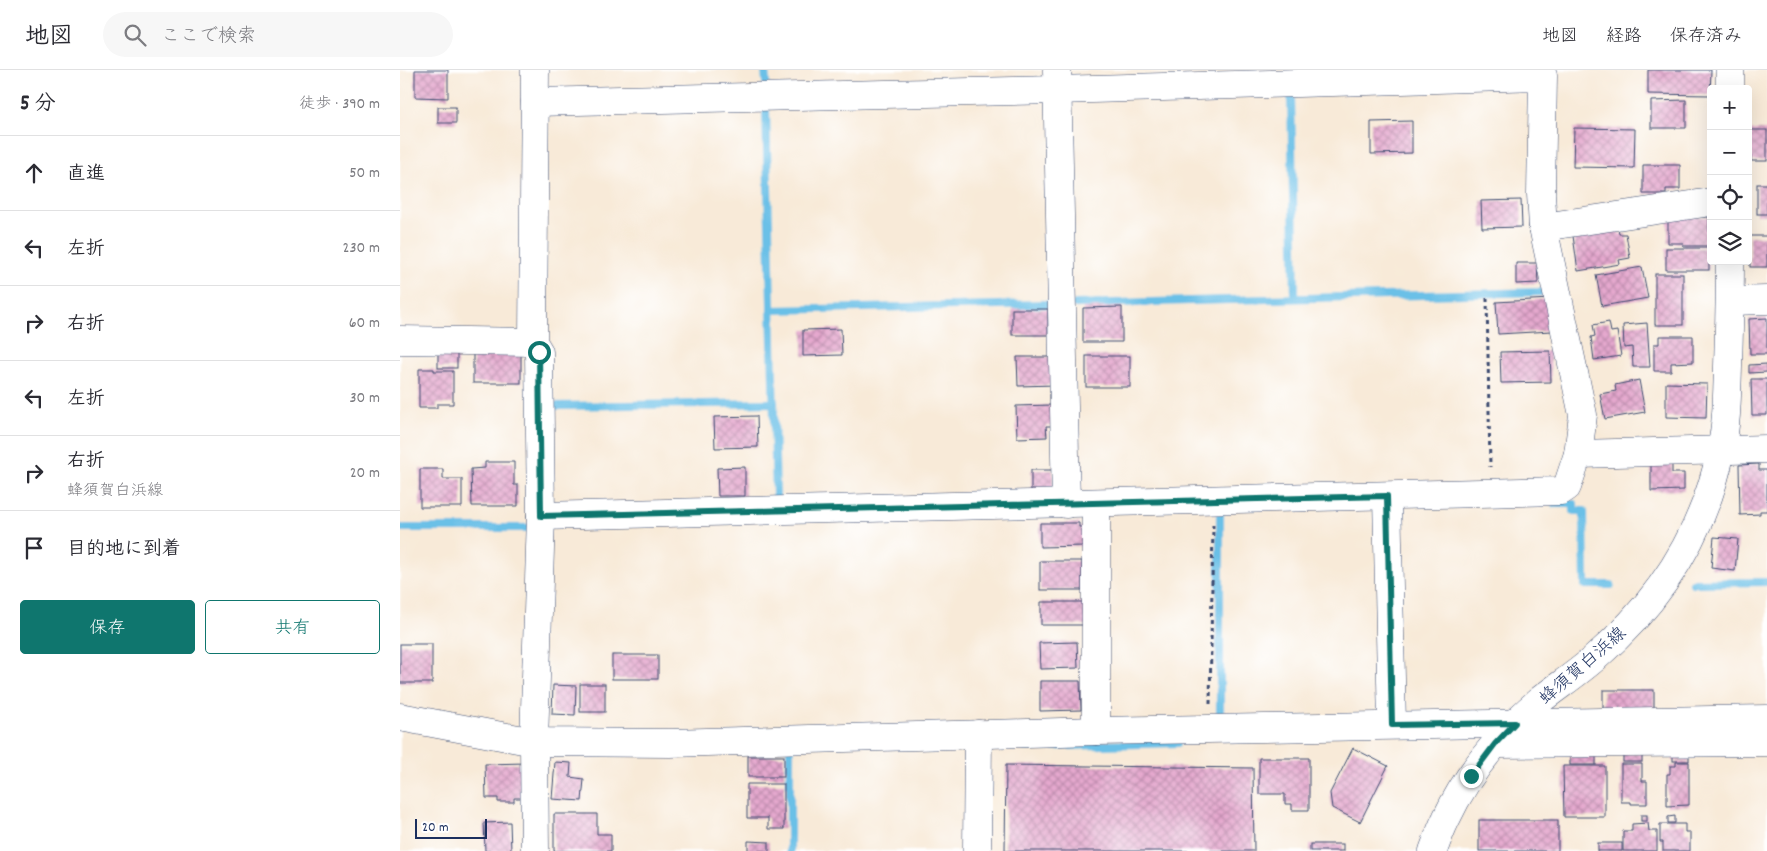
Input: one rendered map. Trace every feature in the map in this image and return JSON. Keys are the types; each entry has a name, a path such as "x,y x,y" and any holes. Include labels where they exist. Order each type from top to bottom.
{"street":[{"path":"535,70 533,342 539,352 541,516 534,742 535,851"},
{"path":"1730,70 1730,85"},
{"path":"535,102 1057,80 1543,73 1541,194 1543,227 1583,415 1578,454 1567,488 1561,491 1387,496 1096,512 1066,504 541,516"},
{"path":"1057,80 1066,504"},
{"path":"1543,227 1707,203"},
{"name":"蜂須賀白浜線","path":"1433,851 1446,818 1471,776 1495,744 1515,723 1596,658 1622,632 1650,601 1686,550 1700,521 1722,450 1726,413 1730,265"},
{"path":"1730,301 1767,300"},
{"path":"400,340 533,342"},
{"path":"1578,454 1767,449"},
{"path":"1387,496 1392,725"},
{"path":"1096,512 1096,731"},
{"path":"400,717 534,742 679,742 1210,728 1767,719"},
{"path":"977,851 978,734"},
{"path":"1495,744 1767,742"}],"path":[{"path":"1487,298 1490,493"},
{"path":"1210,728 1213,517"}],"building":[{"path":"415,70 448,70 448,98 415,97"},
{"path":"1648,70 1711,70 1710,85 1707,85 1707,95 1648,94"},
{"path":"1686,100 1686,128 1651,128 1651,101"},
{"path":"438,107 456,107 456,123 438,123"},
{"path":"1412,121 1412,153 1371,154 1371,122"},
{"path":"1574,128 1635,129 1634,168 1573,167"},
{"path":"1752,130 1767,130 1767,161 1752,161"},
{"path":"1643,165 1680,165 1680,189 1666,189 1666,194 1643,194"},
{"path":"1757,184 1767,184 1767,214 1757,214"},
{"path":"1521,200 1522,227 1482,228 1481,201"},
{"path":"1668,217 1707,217 1707,246 1683,246 1683,243 1668,243"},
{"path":"1618,228 1619,234 1626,234 1630,258 1619,260 1620,264 1578,271 1573,236"},
{"path":"1752,236 1767,236 1767,267 1750,267 1752,265"},
{"path":"1666,248 1707,248 1707,265 1709,265 1709,270 1666,270"},
{"path":"1516,263 1537,263 1538,283 1516,284"},
{"path":"1642,267 1648,298 1602,306 1596,275"},
{"path":"1655,274 1683,274 1683,325 1655,325"},
{"path":"1550,299 1552,331 1498,334 1496,302"},
{"path":"1122,307 1122,342 1083,342 1083,308"},
{"path":"1012,309 1048,309 1048,335 1012,335"},
{"path":"1767,318 1767,354 1750,354 1749,319"},
{"path":"1609,322 1611,332 1617,331 1621,356 1594,360 1591,337 1595,336 1593,325"},
{"path":"1647,323 1650,367 1633,367 1632,347 1624,348 1623,325"},
{"path":"841,329 842,355 803,356 803,330"},
{"path":"1659,336 1693,336 1693,362 1671,363 1671,371 1654,371 1654,344 1659,344"},
{"path":"438,348 457,348 457,368 438,368"},
{"path":"1550,351 1551,382 1501,383 1500,352"},
{"path":"473,354 521,354 521,383 473,383"},
{"path":"1086,356 1130,356 1130,387 1086,387"},
{"path":"1017,357 1055,357 1056,385 1018,386"},
{"path":"1767,364 1767,372 1749,373 1749,365"},
{"path":"419,369 453,371 453,404 437,404 437,408 419,408"},
{"path":"1751,379 1767,379 1767,415 1752,415"},
{"path":"1639,380 1645,412 1605,419 1600,394 1616,391 1615,385"},
{"path":"1666,383 1707,384 1706,418 1666,417"},
{"path":"1051,405 1052,426 1046,426 1047,437 1017,438 1016,406"},
{"path":"757,416 758,447 715,448 714,417"},
{"path":"485,462 514,462 514,485 518,485 518,506 472,506 471,469 485,468"},
{"path":"1651,464 1672,464 1672,473 1684,473 1684,490 1651,491"},
{"path":"1759,464 1759,470 1767,470 1767,511 1760,511 1760,514 1740,515 1739,465"},
{"path":"745,467 745,496 718,496 717,468"},
{"path":"420,469 443,469 443,479 462,479 462,507 420,507"},
{"path":"1031,470 1053,470 1053,492 1031,492"},
{"path":"1040,523 1079,523 1079,527 1084,527 1084,546 1040,547"},
{"path":"1714,537 1738,539 1735,571 1711,568"},
{"path":"1040,561 1082,561 1082,590 1040,590"},
{"path":"1041,602 1085,602 1090,625 1041,625"},
{"path":"1077,642 1078,668 1040,669 1039,643"},
{"path":"400,644 432,644 432,683 400,683"},
{"path":"612,655 658,655 658,679 612,679"},
{"path":"1040,681 1080,681 1081,710 1040,711"},
{"path":"580,684 605,684 605,712 580,712"},
{"path":"553,685 576,686 575,715 552,714"},
{"path":"1603,690 1654,690 1654,712 1603,712"},
{"path":"1353,748 1388,766 1360,822 1332,808 1330,793"},
{"path":"1623,754 1642,754 1642,762 1623,762"},
{"path":"1673,754 1689,754 1689,761 1673,761"},
{"path":"748,756 784,756 784,777 748,777"},
{"path":"1570,756 1596,756 1596,765 1570,765"},
{"path":"1259,758 1309,758 1309,810 1292,810 1292,804 1285,804 1285,794 1259,794"},
{"path":"555,762 571,763 570,777 584,779 582,801 552,799"},
{"path":"1676,762 1689,762 1689,805 1667,806 1667,774 1670,774 1670,766 1676,766"},
{"path":"526,763 526,798 514,798 514,802 498,802 498,798 486,798 485,764"},
{"path":"1621,764 1642,764 1642,781 1647,781 1647,804 1621,802"},
{"path":"1006,765 1253,768 1254,851 1005,851"},
{"path":"1563,766 1605,766 1605,817 1564,817"},
{"path":"747,784 784,784 784,829 768,829 768,818 747,818"},
{"path":"554,814 597,814 597,834 611,834 611,851 554,851"},
{"path":"1641,815 1647,815 1647,821 1641,821"},
{"path":"1675,816 1675,823 1668,823 1668,817"},
{"path":"1479,820 1558,820 1558,851 1479,851"},
{"path":"510,822 511,851 485,851 484,823"},
{"path":"1648,823 1649,831 1657,831 1657,851 1623,851 1623,831 1632,831 1632,824"},
{"path":"1660,824 1685,824 1685,832 1690,832 1690,851 1663,851 1663,842 1660,842"},
{"path":"748,841 769,842 769,851 748,851"},
{"path":"1598,843 1622,843 1622,851 1598,851"},
{"path":"1310,844 1343,844 1343,851 1310,851"}],"waterway":[{"path":"765,70 766,82"},
{"path":"1291,96 1295,297"},
{"path":"766,110 776,496"},
{"path":"1076,304 1543,292"},
{"path":"771,310 1048,304"},
{"path":"554,406 774,403"},
{"path":"1555,504 1574,504 1574,511 1584,511 1585,585 1611,585"},
{"path":"1220,512 1220,719"},
{"path":"400,528 530,528"},
{"path":"1693,583 1767,582"},
{"path":"1026,747 1177,743"},
{"path":"790,752 790,851"}],"route":[{"path":"539,352 541,516 1387,496 1392,725 1515,723 1495,744 1471,776"}]}
